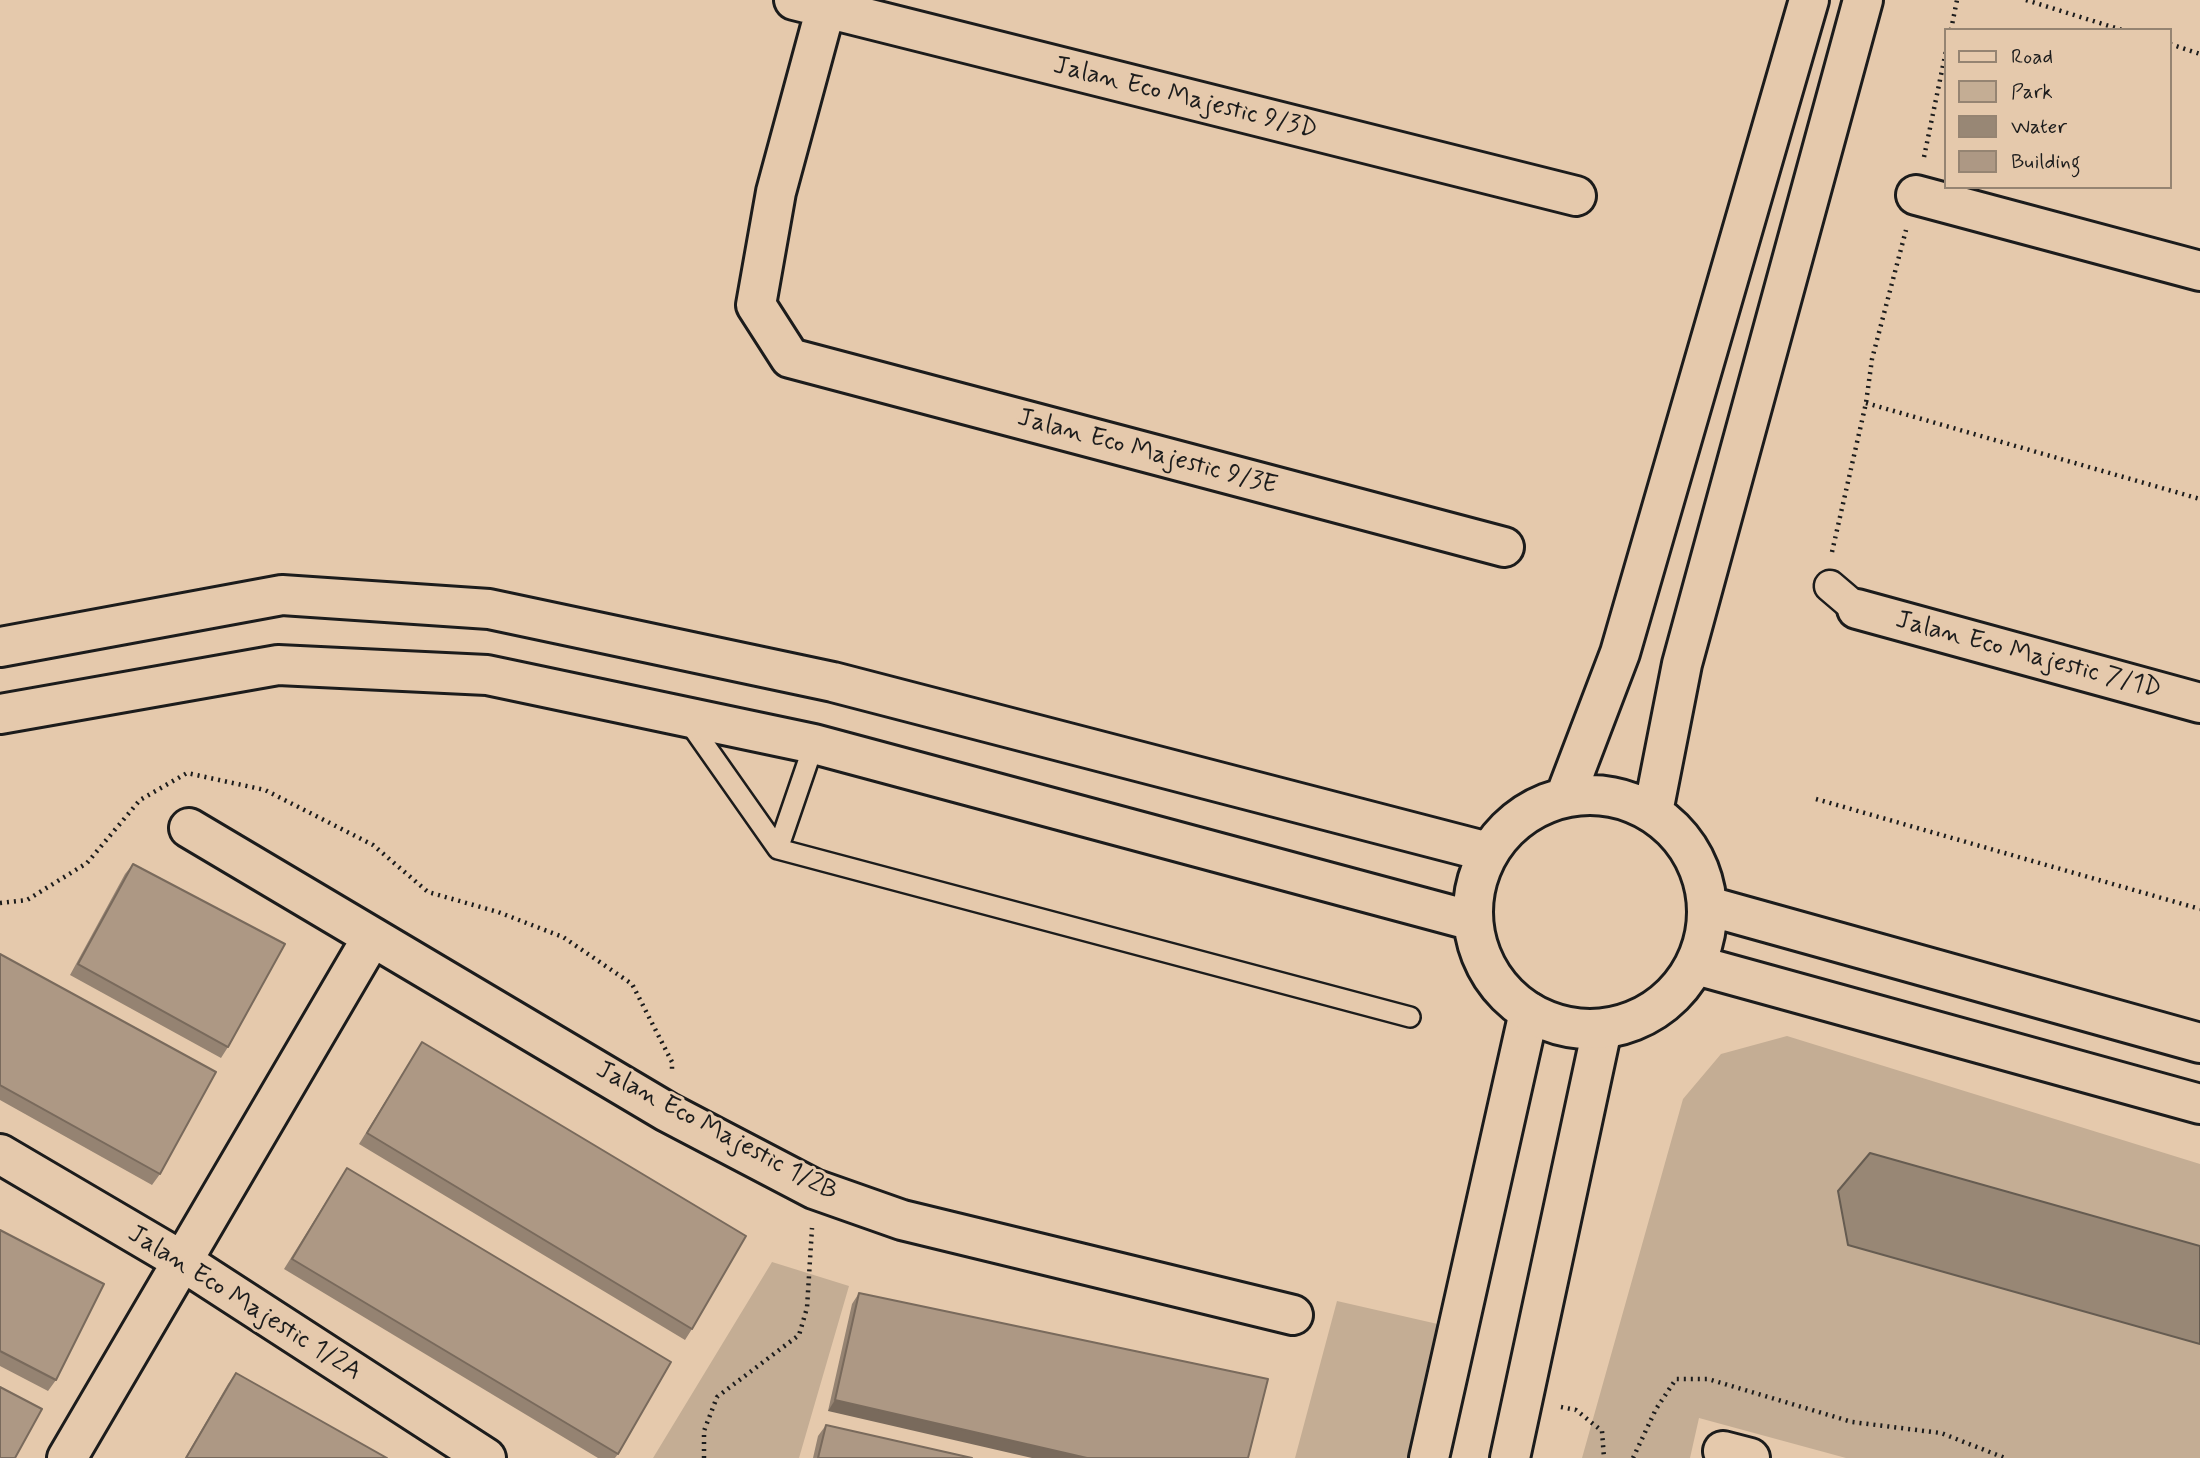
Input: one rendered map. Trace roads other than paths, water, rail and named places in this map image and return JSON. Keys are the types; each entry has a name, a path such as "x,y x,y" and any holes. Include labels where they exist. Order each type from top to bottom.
{"street":[{"path":"1565,797 1620,653 1809,0"},
{"path":"1653,812 1682,664 1863,0"},
{"name":"Jalan Eco Majestic 9/3D","path":"816,3 1576,196"},
{"name":"Jalan Eco Majestic 9/3E","path":"816,3 776,192 757,305 790,358 1504,547"},
{"path":"1916,195 2200,271"},
{"path":"0,647 282,595 489,609 833,682 1488,852"},
{"name":"Jalan Eco Majestic 7/1D","path":"1843,598 2200,703"},
{"path":"0,714 278,665 486,675 814,744 1473,921"},
{"path":"1597,794 1626,800 1653,812 1681,837 1700,869 1708,906 1706,936 1696,965 1672,996 1640,1019 1602,1029 1564,1026 1529,1012 1501,988 1482,957 1473,921 1475,885 1488,852 1508,827 1534,808 1565,797 1597,794"},
{"name":"Jalan Eco Majestic 1/2B","path":"189,828 371,939 667,1112 814,1189 902,1220 1293,1315"},
{"path":"1708,906 2200,1043"},
{"path":"66,1458 371,939"},
{"path":"1696,965 2200,1104"},
{"path":"1429,1458 1529,1012"},
{"path":"1510,1458 1602,1029"},
{"name":"Jalan Eco Majestic 1/2A","path":"0,1154 181,1261 486,1458"}],"lane":[{"path":"684,715 778,849 1410,1017"},
{"path":"778,849 814,744"}],"water":[{"path":"1870,1153 2200,1246 2200,1344 1848,1245 1838,1191"}]}
